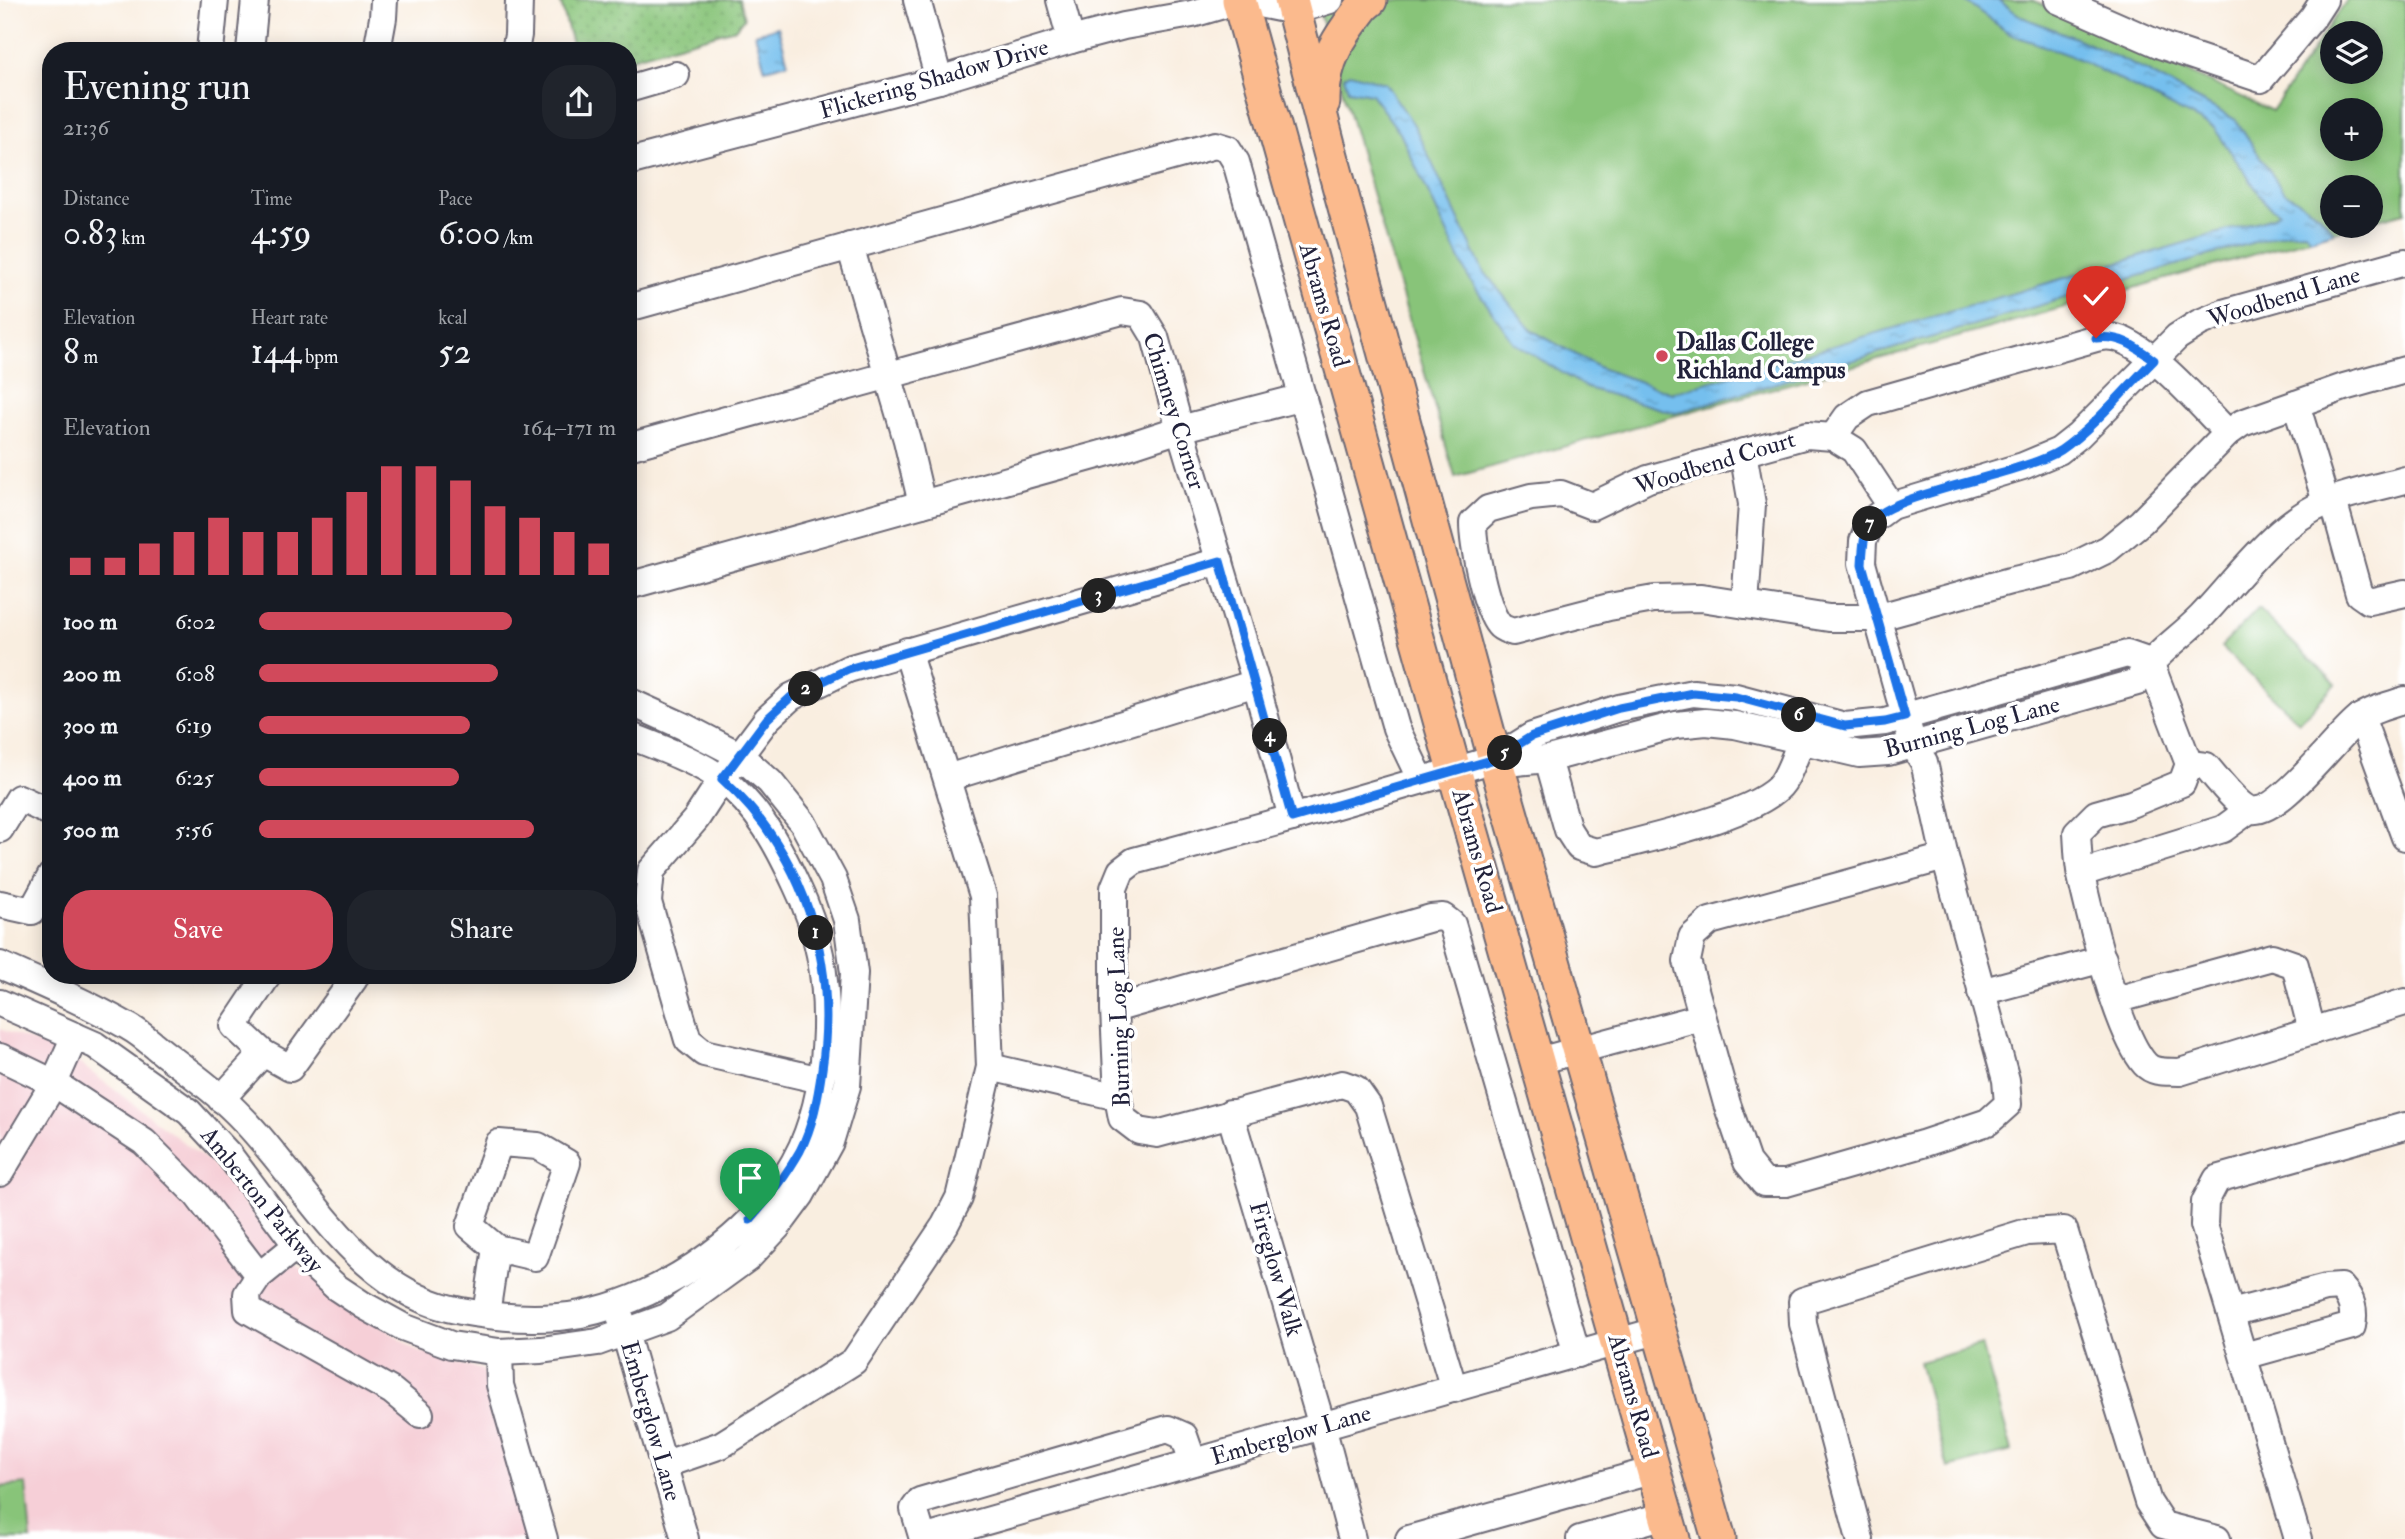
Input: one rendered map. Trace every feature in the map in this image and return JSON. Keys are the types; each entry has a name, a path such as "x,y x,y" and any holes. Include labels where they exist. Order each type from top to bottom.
{"main road":[{"name":"Abrams Road","path":"1239,0 1454,770 1670,1527"},
{"path":"1330,152 1322,99 1325,72 1334,46 1370,0"},
{"name":"Abrams Road","path":"1292,5 1495,759 1719,1539"}],"street":[{"path":"211,42 215,0"},
{"path":"251,42 255,0"},
{"path":"379,42 384,0"},
{"path":"517,42 519,0"},
{"path":"917,0 939,80"},
{"path":"1060,0 1071,40"},
{"path":"1239,0 1292,5 1330,0"},
{"name":"Flickering Shadow Drive","path":"637,160 939,80 1071,40 1124,26 1192,14 1239,0"},
{"path":"2058,0 2164,46 2260,79 2313,17 2324,0"},
{"path":"637,86 676,75"},
{"path":"637,305 1215,145 1228,149 1236,162 1396,728 1421,780"},
{"path":"850,246 907,440 922,504"},
{"name":"Woodbend Lane","path":"1702,1017 1747,1162 1764,1182 1786,1184 1922,1144 1988,1122 2008,1104 2006,1080 1945,857 1924,762 1913,745 1862,564 1863,541 1872,520 1891,506 2023,467 2059,451 2078,436 2177,337 2199,323 2223,313 2405,261"},
{"name":"Chimney Corner","path":"637,445 1122,311 1141,314 1155,337 1256,683 1292,818"},
{"path":"1891,506 1854,450 1833,437 1847,417 1868,403 2096,338 2110,336 2136,346 2154,360 2228,433"},
{"path":"1743,452 1752,504 1745,604 1829,618 1876,618 2071,567 2108,549 2150,514 2228,433 2242,422 2344,387 2405,370"},
{"path":"637,583 1116,450 1180,429 1303,397"},
{"path":"2296,404 2359,594 2369,601 2405,593"},
{"name":"Woodbend Court","path":"1745,604 1701,598 1654,599 1609,607 1513,632 1500,627 1492,614 1473,542 1473,523 1488,509 1531,497 1561,494 1592,506 1648,479 1807,435 1833,437"},
{"name":"Burning Log Lane","path":"1495,759 1517,762 1548,759 1676,725 1706,722 1735,725 1859,754 1888,752 2137,682 2150,662 2198,620 2277,535 2301,516 2329,501 2405,480"},
{"path":"821,1080 704,1053 688,1040 648,902 651,871 696,819 739,755 767,719 791,697 848,669 1220,561"},
{"path":"663,1465 720,1445 854,1361 946,1225 959,1198 990,1068 983,896 907,651"},
{"name":"Burning Log Lane","path":"1454,1390 1368,1106 1356,1089 1342,1084 1157,1134 1139,1131 1122,1118 1118,1097 1114,1009 1114,888 1121,871 1134,861 1495,759 1532,736 1619,708 1693,693 1736,697 1845,726 1905,717 2127,654 2150,662"},
{"path":"2150,662 2189,764 2182,783 2131,804 2096,814 2077,833 2081,873 2103,959 2125,1030 2144,1063 2155,1071 2180,1072 2405,1002"},
{"path":"947,778 1256,683"},
{"path":"2081,873 2222,829 2249,810 2263,810 2286,794 2361,717 2405,700"},
{"name":"Amberton Parkway","path":"0,1003 95,1045 189,1112 229,1155 311,1264 336,1287 402,1326 451,1345 499,1352 598,1342 667,1317 748,1258 778,1226 801,1195 830,1142 847,1086 854,973 847,920 833,879 803,823 770,782 739,755 637,705"},
{"path":"2361,717 2405,837"},
{"name":"Amberton Parkway","path":"0,965 132,1029 235,1110 279,1160 338,1235 382,1275 428,1300 457,1311 547,1318 581,1314 616,1304 660,1285 712,1256 750,1220 774,1192 801,1150 813,1118 825,1047 827,993 820,943 804,900 777,843 746,801 722,779 683,758 637,739"},
{"path":"1548,759 1568,830 1579,847 1596,852 1736,813 1766,799 1783,783 1801,742"},
{"path":"2189,764 2206,766 2249,810"},
{"path":"0,829 19,798 42,809"},
{"path":"1538,1061 1702,1017 1687,961 1692,937 1710,921 1945,857"},
{"path":"0,904 32,912 42,893"},
{"path":"1114,1009 1417,922 1443,917 1452,924 1577,1354"},
{"path":"2116,1000 2272,957 2295,965 2312,1031"},
{"path":"1981,992 2103,959"},
{"path":"262,984 234,1026 262,1053 290,1068 350,984"},
{"path":"0,1174 54,1083 75,1036"},
{"path":"221,1099 262,1053"},
{"path":"0,1058 54,1083 144,1142 197,1195 259,1276"},
{"path":"990,1068 1118,1097"},
{"name":"Fireglow Walk","path":"1230,1113 1322,1426 1352,1539"},
{"path":"2298,1539 2204,1225 2205,1202 2217,1179 2405,1126"},
{"path":"499,1143 538,1146 567,1163 535,1257 496,1248 470,1226 499,1143"},
{"path":"1860,1539 1803,1324 1802,1301 2027,1232 2064,1230 2148,1502 2163,1525 2217,1539"},
{"path":"296,1246 259,1276 247,1294 248,1310 392,1391 420,1414"},
{"path":"486,1314 496,1248"},
{"path":"2231,1313 2326,1288 2342,1286 2350,1297 2354,1313 2352,1326 2244,1356"},
{"name":"Emberglow Lane","path":"616,1304 685,1539"},
{"name":"Emberglow Lane","path":"923,1539 1660,1330"},
{"path":"499,1352 500,1385 544,1539"},
{"path":"923,1539 914,1509 920,1501 1168,1429 1184,1436 1193,1462"},
{"path":"1068,1458 1079,1494"},
{"path":"1409,1539 1654,1470"},
{"path":"1580,1539 1670,1527"}],"shaded area":[{"path":"0,1029 70,1056 208,1161 298,1267 417,1351 483,1370 530,1539 0,1539"}],"green space":[{"path":"560,0 739,0 744,18 735,29 637,56 637,42 572,42"},
{"name":"Dallas College Richland Campus","path":"1316,0 2033,0 2272,111 2320,40 2320,84 2383,84 2383,21 2333,21 2347,0 2405,0 2405,212 2383,218 2383,175 2320,175 2320,236 1455,477"},
{"path":"2258,609 2336,684 2299,722 2221,647"},
{"path":"1982,1345 2012,1451 1948,1468 1919,1362"},
{"path":"26,1484 31,1539 0,1539 0,1487"}],"water":[{"path":"1964,0 1998,0 2022,17 2078,39 2146,71 2236,120 2283,191 2320,215 2320,236 2310,239 2305,232 2285,233 1675,413 1587,388 1514,343 1468,277 1400,133 1371,94 1348,90 1344,77 1350,73 1385,83 1414,125 1482,269 1531,330 1600,368 1672,393 2273,217 2279,212 2266,203 2214,128 2074,57 2010,34"},
{"path":"778,27 788,63 765,69 755,34"}],"place":[{"name":"Dallas College Richland Campus","path":"1662,356"}],"route":[{"path":"750,1220 774,1192 801,1150 813,1118 825,1047 827,993 820,943 804,900 777,843 746,801 722,779 767,719 791,697 848,669 1220,561 1292,818 1495,759 1532,736 1619,708 1693,693 1736,697 1845,726 1905,717 1862,564 1863,541 1872,520 1891,506 2023,467 2059,451 2078,436 2154,360 2136,346 2120,339 2110,336 2096,338"}]}
